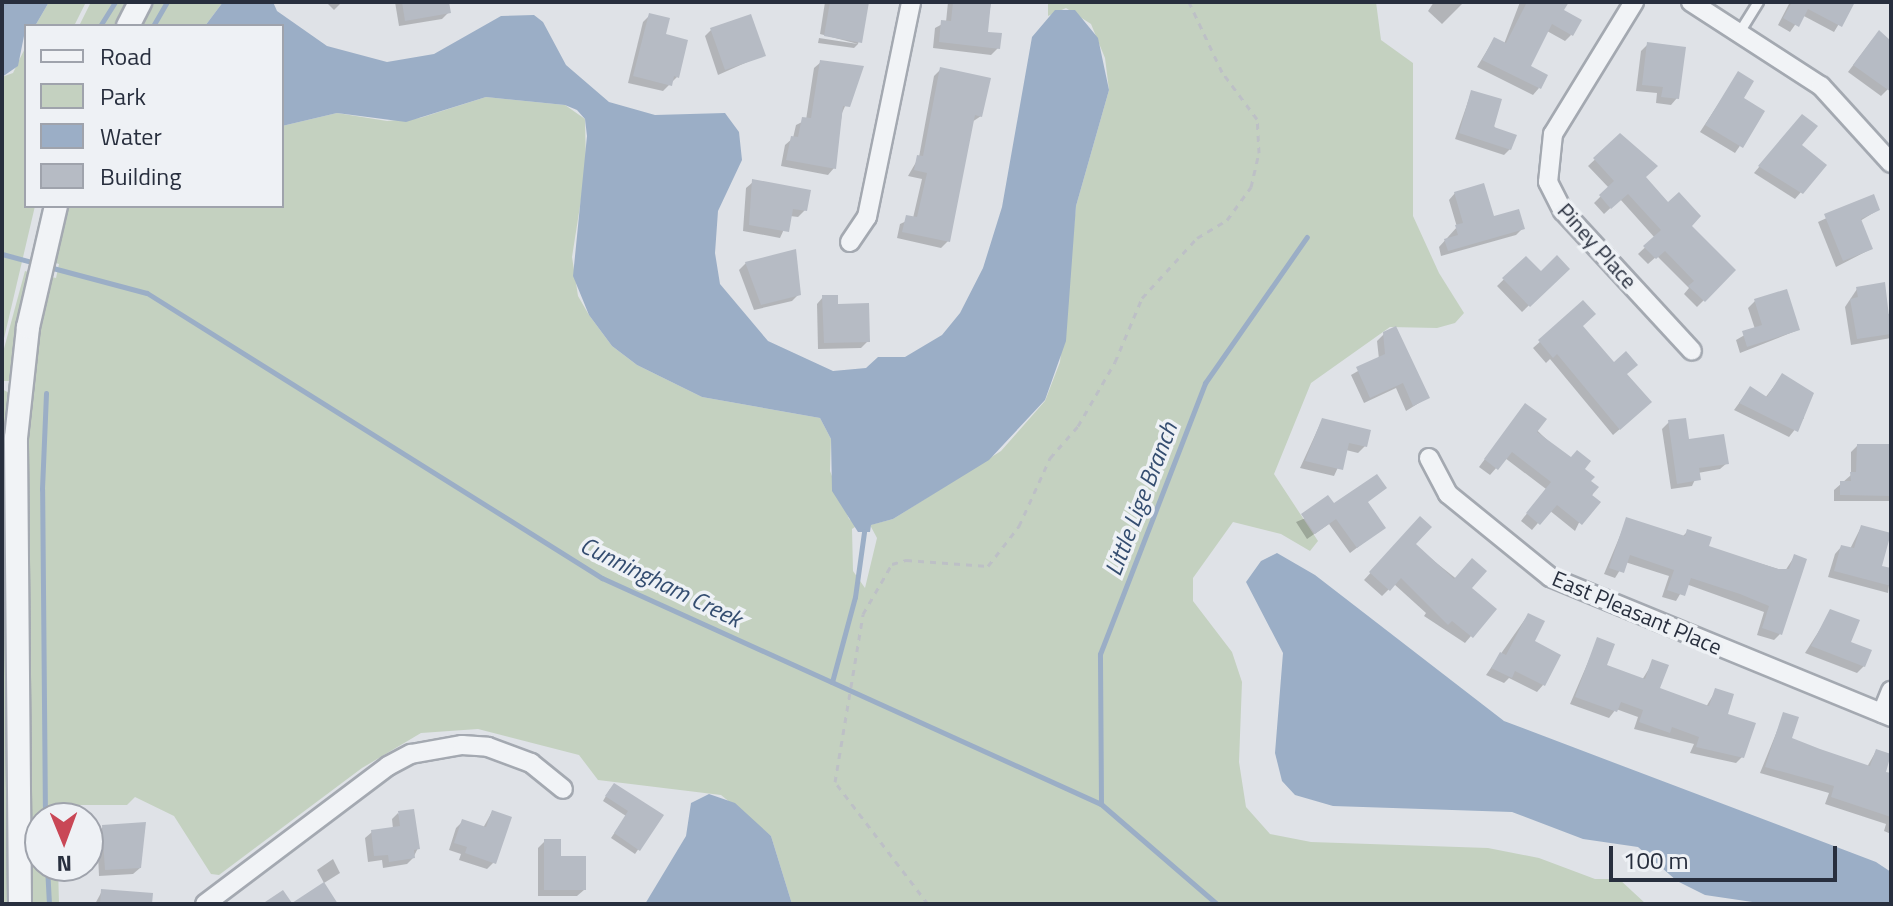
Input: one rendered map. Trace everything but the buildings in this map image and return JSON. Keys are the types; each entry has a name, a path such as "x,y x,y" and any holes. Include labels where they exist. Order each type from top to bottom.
{"street":[{"path":"129,24 140,2"},
{"path":"850,242 867,217 911,2"},
{"name":"Piney Place","path":"1634,2 1553,134 1548,182 1563,211 1692,351"},
{"path":"1691,2 1821,86 1891,163"},
{"path":"20,904 14,495 20,388 36,289 55,208"},
{"name":"East Pleasant Place","path":"1429,458 1448,494 1550,577 1887,715"},
{"path":"1887,715 1891,691"},
{"path":"205,904 388,766 411,754 462,745 488,747 531,763 563,789"}],"lane":[{"path":"1739,32 1758,2"}],"path":[{"path":"928,904 835,782 863,614 892,564 906,560 976,568 994,559 1019,526 1050,458 1078,426 1115,362 1142,298 1197,238 1227,220 1251,187 1259,153 1257,119 1222,72 1189,2"}],"green space":[{"path":"49,2 86,2 75,24 36,24"},
{"path":"91,2 131,2 120,24 80,24"},
{"path":"150,2 223,2 206,24 139,24"},
{"path":"1048,2 1376,2 1381,40 1413,63 1413,216 1439,273 1464,313 1455,323 1437,328 1390,327 1311,383 1274,474 1318,541 1310,551 1281,534 1233,522 1193,578 1193,601 1232,652 1242,682 1239,762 1246,807 1270,834 1311,842 1488,848 1539,858 1595,879 1619,879 1646,904 792,904 771,836 721,795 598,780 579,755 478,729 421,733 362,768 219,875 211,874 174,816 135,797 127,805 28,802 23,548 28,390 47,276 56,278 59,264 50,261 64,208 284,208 284,126 337,113 387,121 420,118 486,97 565,105 585,119 586,168 572,257 578,296 589,315 612,346 637,365 702,397 820,418 831,439 830,471 849,519 858,525 852,529 853,571 865,588 877,538 870,525 893,519 1001,451 1045,401 1060,362 1076,206 1109,90 1105,58 1091,24 1066,8 1048,16"},
{"path":"24,50 24,208 35,208 2,347 2,77 13,73"},
{"path":"25,271 31,273 13,381 2,381 2,356"},
{"path":"2,389 11,394 5,493 10,904 2,904"},
{"path":"30,882 58,882 59,904 30,904"}],"water":[{"path":"2,2 49,2 36,24 24,24 18,66 2,77"},
{"path":"223,2 273,2 277,11 327,46 387,62 434,54 501,16 534,15 543,22 566,65 609,102 655,115 725,113 739,132 742,160 718,211 715,253 720,284 768,341 833,371 866,368 878,357 905,357 942,335 960,313 983,268 1002,207 1032,37 1055,10 1075,10 1098,38 1109,90 1076,206 1066,341 1045,400 989,460 893,519 871,525 870,532 858,532 832,491 831,439 820,418 702,397 637,365 612,346 589,315 573,276 587,136 585,119 577,110 565,105 486,97 406,122 337,113 284,126 284,24 206,24"},
{"path":"1277,553 1315,575 1504,721 1876,862 1891,872 1891,904 1766,904 1705,895 1677,881 1638,847 1583,839 1512,812 1333,806 1295,795 1282,781 1275,753 1283,653 1246,582 1261,561"},
{"path":"709,794 735,803 771,836 792,904 645,904 686,836 691,803"}],"waterway":[{"path":"101,24 115,2"},
{"path":"154,24 167,2"},
{"name":"Little Lige Branch","path":"1101,804 1100,654 1205,383 1307,237"},
{"name":"Cunningham Creek","path":"2,254 36,263"},
{"name":"Cunningham Creek","path":"49,267 147,293 602,578 1101,804 1217,904"},
{"path":"45,802 42,489 46,393"},
{"path":"832,682 855,597 864,532"},
{"path":"48,882 49,904"}]}
